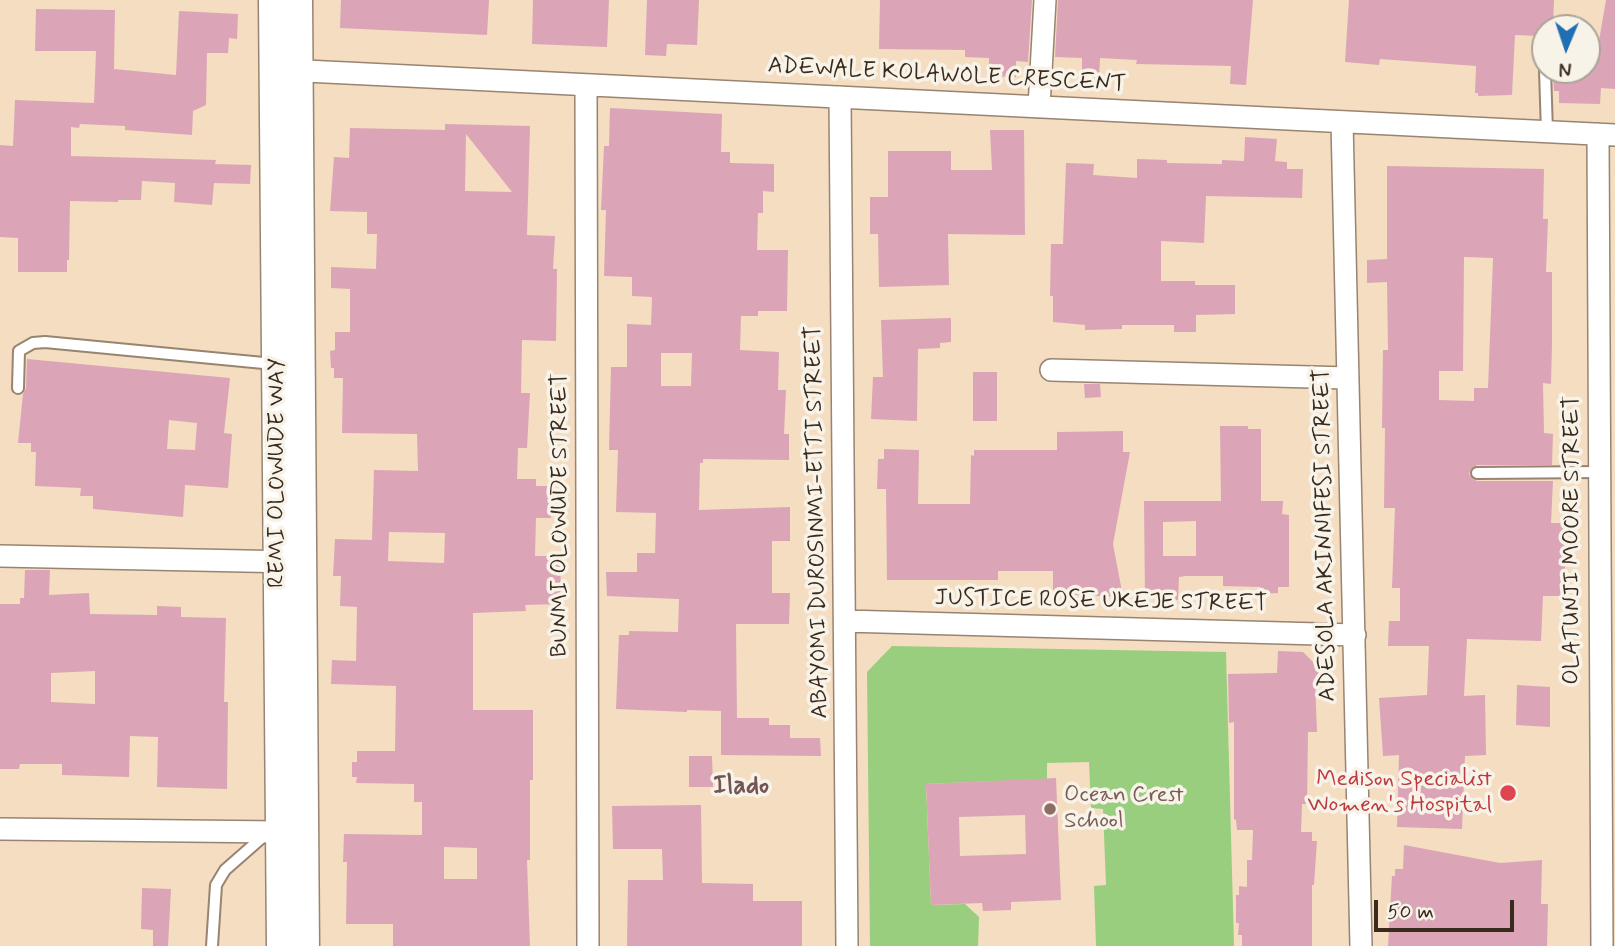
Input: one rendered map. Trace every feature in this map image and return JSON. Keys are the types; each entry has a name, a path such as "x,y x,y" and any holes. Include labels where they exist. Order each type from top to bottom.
{"main road":[{"name":"REMI OLOWUDE WAY","path":"275,0 286,70 290,562 304,946"},
{"name":"REMI OLOWUDE WAY","path":"282,946 274,832 290,562 277,364 286,70 297,0"}],"street":[{"path":"1039,107 1045,0"},
{"name":"ADEWALE KOLAWOLE CRESCENT","path":"286,70 1607,135"},
{"name":"BUNMI OLOWUDE STREET","path":"586,85 588,946"},
{"name":"ABAYOMI DUROSINMI-ETTI STREET","path":"840,97 847,946"},
{"name":"ADESOLA AKINNIFESI STREET","path":"1342,122 1361,946"},
{"name":"OLATUNJI MOORE STREET","path":"1602,946 1599,472 1607,135"},
{"path":"1051,370 1348,378"},
{"path":"0,556 290,562"},
{"name":"JUSTICE ROSE UKEJE STREET","path":"845,621 1355,635"},
{"path":"0,828 274,832"}],"lane":[{"path":"1545,84 1547,132"},
{"path":"18,388 19,351 33,343 277,364"},
{"path":"1477,473 1599,472"},
{"path":"212,946 216,885 225,870 274,832"}],"green space":[{"name":"Ocean Crest School","path":"892,646 1226,652 1234,946 1096,946 1094,886 1106,885 1103,809 1091,808 1089,762 1047,763 1047,779 926,784 931,905 965,904 979,917 978,946 870,946 867,672"}],"building":[{"path":"341,0 489,0 487,35 340,28"},
{"path":"533,0 609,0 607,47 532,44"},
{"path":"647,0 699,0 697,45 667,44 666,56 645,55"},
{"path":"880,0 1032,0 1028,62 1016,61 1016,77 989,76 989,58 965,57 965,50 879,49"},
{"path":"1058,0 1253,0 1246,85 1230,84 1231,66 1136,64 1137,60 1100,58 1099,81 1082,81 1082,58 1055,57"},
{"path":"1349,0 1554,0 1554,14 1531,14 1531,36 1515,35 1512,95 1478,96 1478,93 1475,93 1476,66 1380,59 1379,65 1345,62"},
{"path":"1606,0 1615,0 1615,89 1601,88 1600,104 1559,103 1559,91 1554,91 1554,84 1601,84 1601,29"},
{"path":"36,9 115,10 114,69 176,75 179,11 238,14 237,39 229,38 228,53 207,53 206,105 193,111 192,135 125,130 125,126 80,124 79,128 71,127 71,156 216,160 215,164 251,165 250,184 214,183 212,205 174,202 175,183 142,181 141,200 70,201 67,272 18,272 18,238 0,237 0,145 13,146 15,100 94,103 96,51 35,51"},
{"path":"610,108 722,114 721,152 730,152 730,163 774,164 774,192 763,191 763,213 758,213 757,250 788,250 787,311 758,311 758,316 741,316 740,350 779,352 778,390 786,390 784,434 789,434 789,460 703,459 703,463 700,463 699,510 790,507 790,541 772,541 772,593 790,593 789,624 736,624 737,718 769,718 769,725 790,725 790,738 820,738 821,756 721,755 721,711 616,709 619,635 629,635 629,631 678,632 679,599 607,596 606,572 637,572 637,553 655,553 656,513 616,512 618,450 609,450 611,367 627,367 627,324 651,325 652,297 632,296 632,277 604,276 606,210 601,210 604,146 609,146","holes":["661,353 692,353 691,386 661,386"]},
{"path":"445,124 530,126 527,235 555,236 553,269 557,269 556,341 522,340 521,393 530,393 527,448 518,448 517,479 536,479 536,486 551,486 551,518 536,518 535,556 561,556 560,604 525,605 526,611 473,613 473,710 533,710 530,860 527,860 530,946 393,946 393,924 346,924 347,862 343,862 344,834 422,835 422,802 414,802 414,784 356,783 357,777 352,777 352,762 357,762 357,751 395,751 396,686 331,684 332,660 356,661 357,607 340,606 341,576 333,576 335,539 372,540 374,470 418,471 417,434 342,433 343,378 334,378 330,351 335,350 335,332 350,332 350,289 331,288 331,267 376,269 377,234 367,234 367,212 330,211 334,157 349,158 350,128 445,130","holes":["466,134 512,192 465,191","389,532 445,533 444,563 388,561","444,847 477,848 477,879 444,879"]},
{"path":"990,130 1024,130 1025,235 948,234 949,285 879,287 878,234 870,234 870,197 888,197 888,151 951,151 951,170 992,170"},
{"path":"1245,137 1277,139 1275,161 1287,162 1287,169 1303,169 1302,198 1206,196 1204,243 1161,241 1161,281 1195,281 1195,285 1235,285 1235,314 1196,315 1196,332 1174,332 1174,325 1122,325 1122,329 1085,330 1085,325 1053,322 1053,296 1050,296 1051,244 1063,244 1066,163 1094,164 1093,175 1137,178 1137,159 1167,160 1167,163 1222,164 1222,160 1244,161"},
{"path":"1387,166 1544,169 1543,219 1548,219 1546,272 1552,272 1552,345 1551,384 1543,383 1544,433 1553,434 1552,465 1477,465 1469,474 1477,481 1553,481 1551,523 1565,523 1565,596 1543,596 1541,641 1467,639 1464,696 1485,695 1486,755 1465,756 1462,829 1397,827 1399,755 1383,756 1379,698 1427,695 1429,646 1388,646 1389,621 1400,621 1400,588 1392,588 1395,508 1384,508 1383,350 1388,350 1387,282 1367,283 1367,260 1387,259","holes":["1464,257 1493,258 1488,388 1474,388 1474,401 1439,400 1439,371 1463,371"]},
{"path":"951,318 951,342 940,343 940,348 918,349 917,421 871,419 873,377 883,377 881,320"},
{"path":"27,359 230,378 224,433 232,434 228,488 185,485 183,517 93,509 93,496 80,496 81,488 35,486 36,452 31,452 31,443 18,443 23,394 26,388","holes":["169,420 197,423 195,450 167,449"]},
{"path":"973,372 997,372 997,421 973,421"},
{"path":"1084,384 1100,384 1101,397 1085,398"},
{"path":"1220,426 1261,429 1261,501 1283,501 1282,514 1289,515 1289,587 1278,587 1278,593 1260,594 1260,587 1223,586 1223,576 1186,576 1179,577 1178,600 1145,598 1144,501 1221,501","holes":["1196,521 1196,556 1163,556 1163,522"]},
{"path":"1123,431 1123,452 1130,452 1113,544 1123,597 1053,594 1053,571 998,571 998,580 887,580 886,489 877,489 878,459 884,459 884,449 919,450 918,504 970,504 971,455 974,456 974,450 1057,450 1057,432"},
{"path":"25,570 50,570 49,595 89,593 90,614 157,615 157,606 181,607 181,617 226,618 224,702 228,702 227,789 157,787 158,737 130,736 129,777 62,775 62,764 20,764 19,769 0,769 0,604 20,604 20,598 24,598","holes":["95,671 95,704 51,702 51,673"]},
{"path":"1278,651 1303,652 1324,673 1315,680 1317,732 1308,732 1307,804 1302,804 1301,832 1312,832 1312,841 1317,841 1312,885 1312,946 1242,946 1242,935 1238,935 1239,923 1236,923 1236,895 1239,895 1239,886 1247,887 1247,860 1252,860 1253,830 1237,830 1234,819 1234,722 1229,723 1228,674 1277,673"},
{"path":"1517,685 1550,687 1550,727 1516,725"},
{"path":"689,756 712,756 713,787 689,787"},
{"path":"1056,778 1061,900 1011,902 1011,910 983,911 982,903 931,905 926,784","holes":["1025,815 1026,854 960,856 959,817"]},
{"path":"701,805 702,883 753,884 753,901 802,901 802,946 627,946 628,880 663,880 662,849 613,849 612,806"},
{"path":"1404,845 1500,863 1542,860 1541,904 1548,904 1547,946 1388,946 1392,876 1395,876 1395,869 1403,869"},
{"path":"142,888 171,889 168,946 153,946 153,930 141,929"}],"place":[{"name":"Medison Specialist Women's Hospital","path":"1508,793"},
{"name":"Ocean Crest School","path":"1050,809"}],"district":[{"name":"Ilado","path":"741,788"}]}
